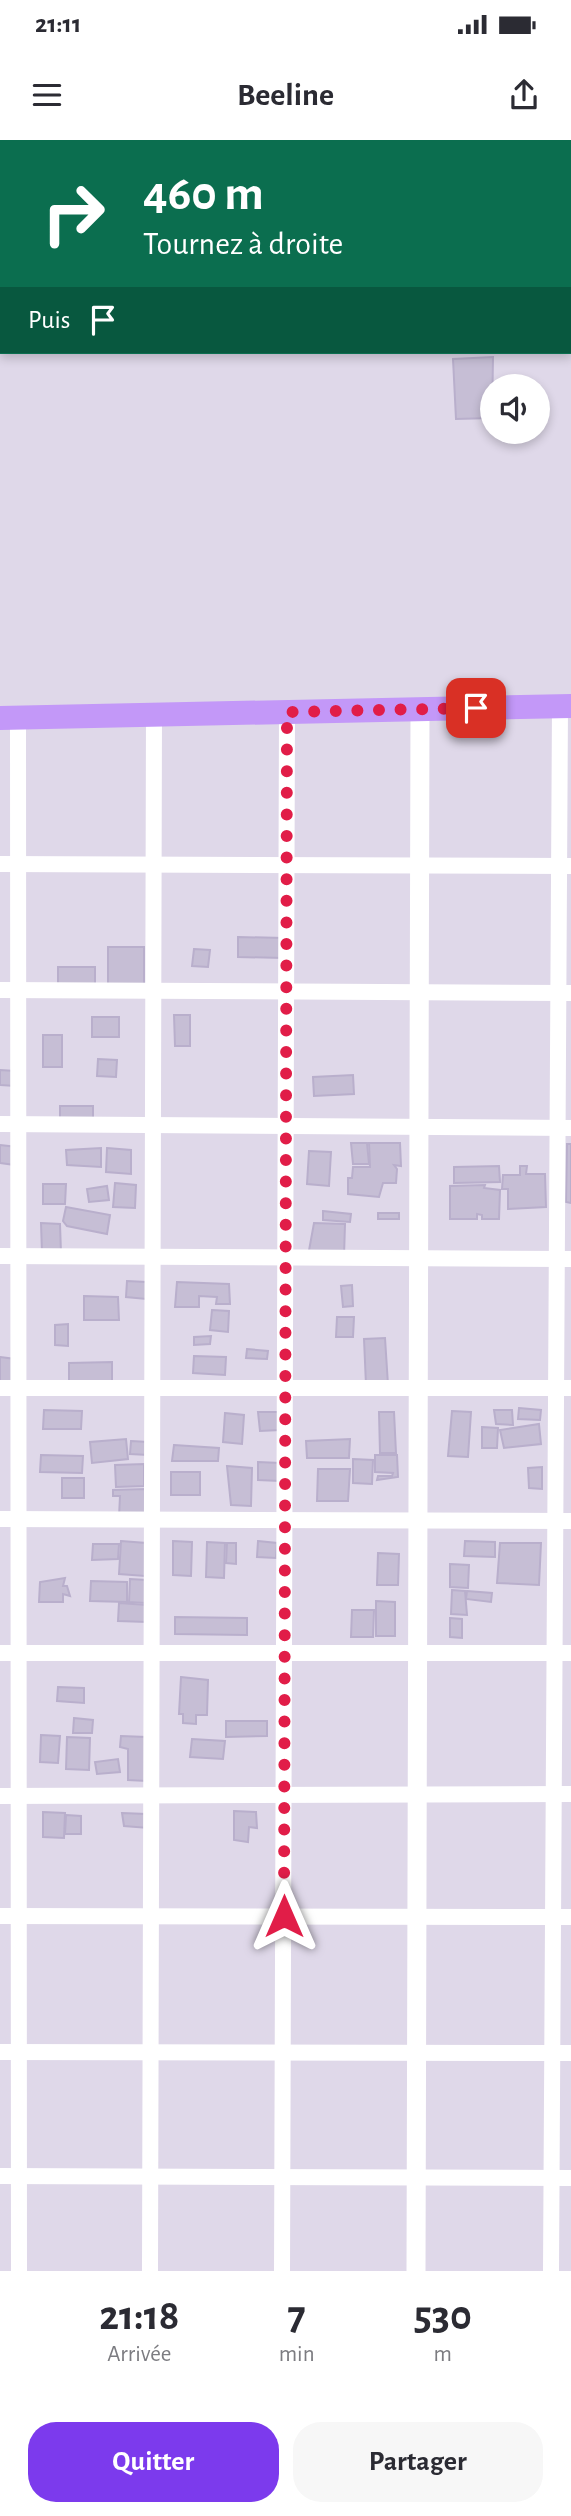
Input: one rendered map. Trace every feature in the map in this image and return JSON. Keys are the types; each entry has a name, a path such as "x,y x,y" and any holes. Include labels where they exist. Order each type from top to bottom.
{"main road":[{"path":"9,718 565,706"}],"street":[{"path":"551,2271 554,1653 563,1521 565,706"},
{"path":"416,2271 420,709"},
{"path":"282,2271 287,712"},
{"path":"150,2271 154,713"},
{"path":"9,718 19,864 19,2271"},
{"path":"0,864 564,866"},
{"path":"0,990 564,993"},
{"path":"0,1124 564,1128"},
{"path":"0,1256 563,1259"},
{"path":"0,1388 563,1388"},
{"path":"0,1519 563,1521"},
{"path":"0,1653 571,1653"},
{"path":"0,1796 571,1794"},
{"path":"0,1916 571,1917"},
{"path":"0,2052 571,2053"},
{"path":"0,2176 571,2178"}],"shaded area":[{"path":"0,354 571,354 571,2271 0,2271"}],"building":[{"path":"493,357 493,374 480,374 480,418 456,419 453,359"},
{"path":"238,937 284,938 283,958 238,957"},
{"path":"108,947 144,947 144,984 108,984"},
{"path":"194,949 210,950 208,967 192,966"},
{"path":"58,967 95,967 95,988 58,988"},
{"path":"174,1015 190,1015 190,1046 175,1046"},
{"path":"92,1017 119,1017 119,1037 92,1037"},
{"path":"43,1035 62,1035 62,1067 43,1067"},
{"path":"98,1059 117,1060 116,1077 97,1076"},
{"path":"0,1070 15,1071 15,1086 0,1085"},
{"path":"353,1075 354,1094 314,1096 313,1077"},
{"path":"60,1106 93,1106 93,1121 60,1121"},
{"path":"351,1143 367,1143 369,1164 353,1164"},
{"path":"369,1143 400,1143 401,1166 394,1165 397,1169 396,1183 383,1183 379,1197 348,1194 348,1178 352,1178 353,1167 370,1167"},
{"path":"567,1144 571,1144 571,1203 566,1202"},
{"path":"0,1145 17,1147 15,1165 0,1163"},
{"path":"101,1148 101,1167 67,1165 66,1150"},
{"path":"107,1148 131,1150 131,1174 106,1172"},
{"path":"309,1151 331,1152 329,1186 307,1184"},
{"path":"499,1166 500,1182 454,1183 454,1167"},
{"path":"520,1166 527,1166 526,1174 545,1174 546,1207 508,1209 508,1189 502,1189 503,1175 520,1175"},
{"path":"115,1183 136,1185 135,1208 113,1207"},
{"path":"43,1184 66,1184 65,1204 43,1204"},
{"path":"485,1185 484,1188 500,1190 499,1219 482,1219 482,1215 477,1214 477,1219 450,1219 450,1186"},
{"path":"107,1186 109,1200 89,1202 87,1189"},
{"path":"66,1207 110,1215 107,1234 67,1226 63,1221"},
{"path":"323,1211 351,1214 350,1222 323,1220"},
{"path":"378,1213 399,1213 399,1219 378,1219"},
{"path":"41,1223 60,1224 61,1253 42,1253"},
{"path":"314,1223 345,1224 344,1256 308,1256"},
{"path":"127,1281 146,1282 146,1299 126,1297"},
{"path":"177,1282 229,1284 230,1304 216,1304 217,1297 199,1296 199,1307 175,1307"},
{"path":"352,1285 353,1306 343,1307 341,1286"},
{"path":"84,1296 118,1297 119,1320 84,1320"},
{"path":"212,1310 229,1311 228,1332 210,1330"},
{"path":"337,1317 354,1317 353,1337 336,1337"},
{"path":"68,1324 68,1346 55,1345 55,1325"},
{"path":"211,1336 210,1344 194,1345 194,1337"},
{"path":"385,1338 388,1385 366,1385 364,1339"},
{"path":"247,1349 268,1351 267,1359 246,1358"},
{"path":"194,1356 226,1357 225,1375 193,1373"},
{"path":"0,1357 15,1359 15,1385 0,1385"},
{"path":"112,1362 112,1381 69,1381 69,1363"},
{"path":"519,1408 541,1410 540,1420 518,1419"},
{"path":"44,1410 82,1411 81,1429 43,1429"},
{"path":"494,1410 512,1410 513,1425 496,1424"},
{"path":"452,1411 471,1412 468,1457 448,1456"},
{"path":"258,1412 279,1412 280,1430 260,1431"},
{"path":"379,1412 394,1412 396,1453 380,1453"},
{"path":"225,1413 244,1415 242,1444 223,1442"},
{"path":"539,1424 541,1444 504,1448 500,1430"},
{"path":"482,1427 498,1428 497,1448 482,1448"},
{"path":"126,1439 128,1459 92,1463 90,1442"},
{"path":"350,1439 349,1458 307,1458 306,1441"},
{"path":"131,1441 148,1442 148,1455 130,1454"},
{"path":"174,1445 219,1448 218,1461 172,1461"},
{"path":"41,1455 83,1456 82,1473 40,1472"},
{"path":"375,1455 397,1455 398,1477 377,1480 378,1476 392,1476 393,1473 375,1472"},
{"path":"353,1459 373,1460 372,1484 353,1483"},
{"path":"258,1462 280,1463 280,1481 258,1480"},
{"path":"144,1464 144,1486 116,1487 115,1465"},
{"path":"227,1466 252,1468 251,1506 231,1505"},
{"path":"542,1467 542,1489 529,1488 528,1468"},
{"path":"318,1469 350,1469 348,1501 317,1501"},
{"path":"171,1472 200,1472 200,1495 171,1495"},
{"path":"62,1478 84,1478 84,1498 62,1498"},
{"path":"146,1489 146,1517 119,1517 120,1496 113,1496 113,1490"},
{"path":"121,1541 146,1543 145,1576 119,1574"},
{"path":"173,1541 192,1542 191,1576 173,1575"},
{"path":"258,1541 277,1543 276,1558 257,1557"},
{"path":"465,1541 495,1542 495,1557 464,1556"},
{"path":"207,1542 225,1543 224,1578 206,1577"},
{"path":"227,1543 236,1543 236,1564 226,1563"},
{"path":"500,1543 541,1543 539,1585 497,1583"},
{"path":"93,1544 119,1544 118,1559 92,1560"},
{"path":"378,1553 399,1554 398,1585 377,1585"},
{"path":"450,1564 469,1565 468,1588 450,1587"},
{"path":"65,1578 63,1586 67,1586 70,1596 63,1594 63,1602 39,1602 40,1582"},
{"path":"130,1579 146,1580 145,1603 129,1602"},
{"path":"91,1581 127,1582 127,1602 90,1601"},
{"path":"452,1590 465,1591 467,1615 451,1614"},
{"path":"467,1591 492,1593 491,1602 466,1599"},
{"path":"376,1601 395,1602 395,1636 376,1636"},
{"path":"119,1603 147,1605 147,1622 118,1621"},
{"path":"352,1610 374,1610 373,1637 351,1637"},
{"path":"175,1617 247,1618 247,1635 175,1634"},
{"path":"450,1618 462,1619 462,1638 450,1637"},
{"path":"181,1677 208,1680 207,1715 196,1715 196,1724 183,1723 183,1714 179,1714"},
{"path":"58,1687 84,1688 84,1703 57,1701"},
{"path":"74,1718 93,1720 92,1733 73,1733"},
{"path":"226,1721 267,1721 267,1736 226,1737"},
{"path":"41,1735 60,1736 58,1763 40,1762"},
{"path":"121,1736 146,1737 147,1781 128,1780 128,1749 120,1747"},
{"path":"67,1737 90,1738 89,1770 66,1769"},
{"path":"192,1739 225,1741 223,1759 190,1757"},
{"path":"118,1759 120,1772 97,1774 95,1762"},
{"path":"234,1811 256,1812 257,1828 249,1827 248,1842 234,1840"},
{"path":"43,1812 65,1813 64,1838 43,1837"},
{"path":"122,1813 146,1814 148,1828 124,1826"},
{"path":"66,1815 81,1816 81,1834 65,1834"}],"route":[{"path":"284,1916 287,712 476,708"}]}
